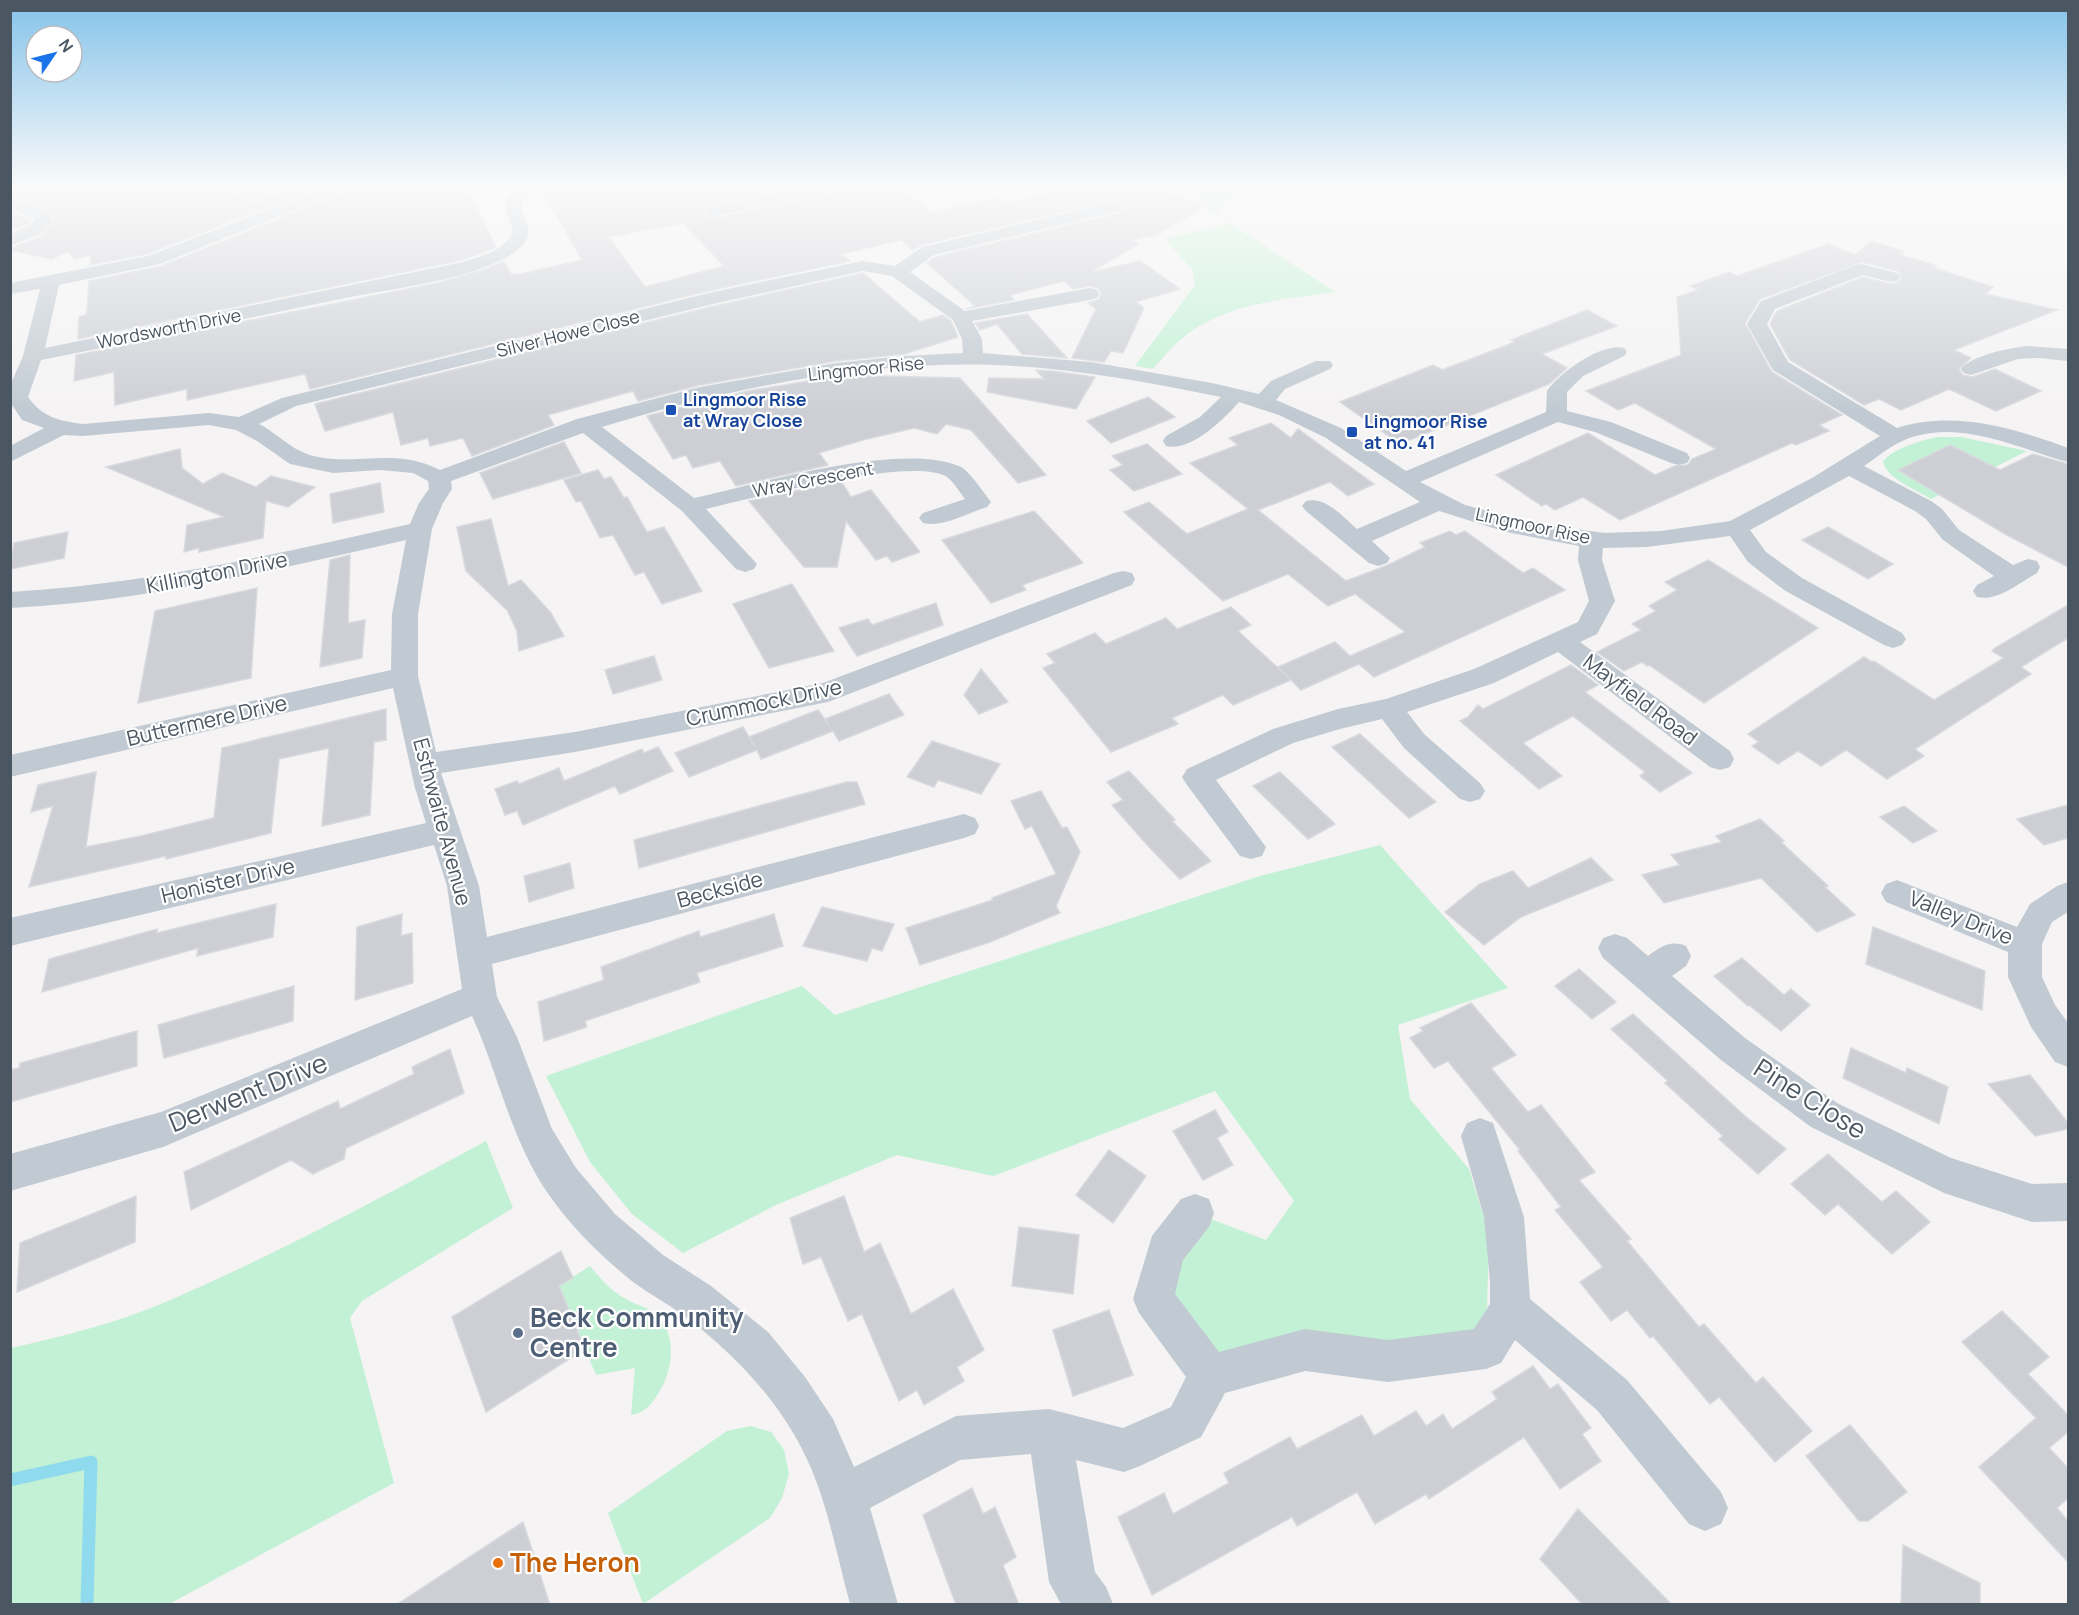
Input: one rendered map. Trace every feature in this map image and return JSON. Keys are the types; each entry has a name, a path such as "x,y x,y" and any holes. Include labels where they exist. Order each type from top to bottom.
{"street":[{"path":"10,289 143,262"},
{"name":"Wordsworth Drive","path":"22,373 477,262"},
{"path":"898,272 912,262"},
{"name":"Silver Howe Close","path":"242,424 289,402 713,298 842,269 880,267 898,272 961,317"},
{"path":"1891,277 1862,269 1768,305 1757,324 1780,366 1895,436"},
{"path":"51,282 22,373 18,397 30,415 61,428 83,430 209,419 242,424 265,436 298,459 333,466 380,463 418,467 439,478"},
{"path":"974,359 972,339 961,317 1090,294"},
{"path":"1971,369 2015,352 2034,350 2068,355"},
{"path":"1556,415 1557,391 1576,372 1617,352"},
{"name":"Lingmoor Rise","path":"439,478 585,423 667,401 776,379 880,365 974,359 1041,363 1136,375 1263,402 1323,428 1438,502 1460,511 1533,530 1592,540 1657,539 1737,527 1770,512 1849,466 1879,444 1895,436 1929,427 1959,428 2010,437 2068,455"},
{"path":"1263,402 1278,385 1323,365"},
{"path":"1174,441 1196,431 1214,418 1234,394"},
{"path":"1405,480 1556,415 1603,427 1679,458"},
{"path":"585,423 690,506 745,564"},
{"path":"10,455 61,428"},
{"name":"Wray Crescent","path":"690,506 852,469 924,465 955,472 979,502 931,518"},
{"path":"1849,466 1923,506 1934,514 1951,535 2020,571 1986,591"},
{"name":"Esthwaite Avenue","path":"439,478 441,489 431,503 420,529 405,614 404,676 430,788 463,886 480,997 499,1037 537,1139 562,1181 601,1228 649,1269 697,1300 753,1347 790,1392 818,1434 844,1497 874,1605"},
{"path":"1355,539 1438,502"},
{"path":"1314,506 1378,558"},
{"path":"1737,527 1757,557 1793,584 1893,639"},
{"name":"Killington Drive","path":"10,600 57,599 156,587 420,529"},
{"name":"Mayfield Road","path":"1251,847 1197,777 1283,736 1338,719 1389,708 1484,676 1588,628 1602,601 1590,560 1592,540"},
{"name":"Crummock Drive","path":"426,764 575,742 828,692 1006,626 1124,579"},
{"name":"Mayfield Road","path":"1561,641 1720,759"},
{"name":"Buttermere Drive","path":"10,766 404,676"},
{"path":"1389,708 1414,741 1470,791"},
{"name":"Beckside","path":"475,954 964,826"},
{"name":"Honister Drive","path":"10,932 446,830"},
{"name":"Valley Drive","path":"1897,893 2025,944"},
{"name":"Valley Drive","path":"2068,895 2041,913 2025,944 2025,977 2043,1016 2068,1051"},
{"name":"Pine Close","path":"1615,948 1661,966 1733,1050 1824,1115 1944,1174 2032,1203 2068,1202"},
{"name":"Derwent Drive","path":"10,1173 163,1129 480,997"},
{"path":"844,1497 956,1438 1049,1431 1124,1450 1186,1422 1211,1375 1305,1350 1388,1361 1486,1348 1510,1310 1504,1217 1480,1136"},
{"path":"1195,1213 1166,1250 1154,1299 1211,1375"},
{"path":"1510,1310 1612,1395 1705,1508"},
{"path":"1049,1431 1073,1582 1089,1605"}],"green space":[{"path":"1186,262 1290,262 1335,292 1273,301 1232,311 1195,329 1175,345 1153,369 1135,366 1195,285 1192,269"},
{"path":"1937,437 1961,437 2027,451 1931,499 1896,479 1883,462 1900,449"},
{"path":"1380,845 1508,988 1398,1025 1410,1099 1469,1169 1489,1234 1486,1348 1211,1375 1153,1299 1195,1213 1266,1240 1294,1201 1215,1091 993,1176 897,1155 776,1205 683,1253 632,1214 590,1162 546,1076 802,986 835,1015 1260,876"},
{"path":"486,1141 513,1208 362,1301 350,1318 394,1483 169,1604 11,1604 11,1348 71,1334 168,1301 289,1244"},
{"path":"590,1266 619,1295 653,1312 666,1327 669,1337 671,1356 663,1385 650,1404 642,1411 631,1415 635,1368 596,1375 559,1286"},
{"path":"751,1426 771,1432 784,1450 789,1474 782,1498 770,1518 643,1604 608,1513 727,1431"}],"building":[{"path":"170,262 450,262 78,339 79,317 86,315 87,311 89,281"},
{"path":"501,262 505,262 511,274 516,275 572,262 627,262 645,287 724,266 721,262 843,262 712,290 310,389 305,374 187,400 187,389 115,405 114,372 74,381 76,355 437,283"},
{"path":"1108,262 1091,272 1142,262 1180,289 1136,302 1144,308 1123,353 1111,351 1104,362 1072,358 1096,309 1088,303 1099,299 1101,293 1098,288 1090,286 1073,289 1064,281 1010,295 1014,300 966,309 975,306 927,263"},
{"path":"1776,262 1861,262 1760,299 1745,323 1772,372 1842,415 1819,425 1829,431 1796,445 1792,443 1620,520 1583,497 1555,510 1546,504 1542,506 1496,475 1588,433 1655,475 1675,466 1688,465 1692,459 1716,449 1635,403 1618,410 1586,391 1681,355 1677,297 1698,290 1690,286 1729,272 1737,276"},
{"path":"1863,262 1925,262 1937,266 1934,268 1993,287 1985,294 2057,310 1954,350 1971,358 1959,369 1963,375 1972,377 1995,369 2041,391 1996,411 1949,389 1901,410 1879,399 1864,405 1790,360 1770,324 1777,311 1863,277 1891,284 1897,283 1902,278 1898,271"},
{"path":"863,273 920,322 943,315 951,321 958,337 904,354 836,361 700,385 638,401 633,391 548,415 554,425 472,456 463,438 430,446 428,438 401,445 393,412 325,431 315,404 714,306"},
{"path":"1587,310 1617,326 1542,354 1567,368 1549,384 1400,444 1340,402 1433,365 1442,370 1515,342 1511,340"},
{"path":"1027,314 1067,358 1022,354 997,324 980,330 975,323"},
{"path":"1036,370 1095,377 1076,409 987,392 989,378 1044,379"},
{"path":"843,375 960,378 1046,475 1018,483 971,430 946,424 937,434 914,428 863,440 819,453 828,465 736,486 720,461 693,468 686,455 673,459 647,416 748,391"},
{"path":"1148,397 1175,417 1111,443 1087,421"},
{"path":"1271,423 1291,438 1298,429 1374,484 1348,496 1330,482 1258,510 1346,581 1388,565 1425,547 1420,543 1450,531 1456,535 1465,531 1523,573 1533,568 1565,590 1374,677 1359,664 1301,690 1278,667 1335,642 1350,656 1405,632 1355,594 1328,606 1288,574 1223,601 1124,512 1149,502 1187,534 1248,509 1190,463 1238,445 1229,438"},
{"path":"564,442 581,473 493,499 480,473"},
{"path":"1147,444 1182,474 1134,491 1110,470 1123,465 1112,456"},
{"path":"1950,445 2000,470 2033,454 2068,464 2068,567 2005,534 1898,470"},
{"path":"180,449 182,468 203,484 222,473 256,487 271,476 315,487 288,507 266,501 263,538 199,552 199,548 184,552 187,525 224,517 106,467"},
{"path":"598,470 604,479 611,477 624,498 627,497 647,532 664,527 702,591 662,604 644,572 635,575 613,535 600,538 581,501 576,502 564,480"},
{"path":"841,481 851,497 871,490 920,552 892,562 887,556 876,560 846,521 837,567 804,567 749,501"},
{"path":"380,483 384,512 333,523 330,494"},
{"path":"1034,511 1083,563 1022,585 1026,590 991,603 942,540"},
{"path":"491,519 508,586 521,580 551,613 564,636 519,651 517,631 507,610 466,571 457,527"},
{"path":"1828,527 1893,564 1868,579 1802,540"},
{"path":"68,532 64,558 10,569 14,543"},
{"path":"350,555 348,623 365,620 362,658 320,667 330,560"},
{"path":"1708,560 1818,628 1704,703 1649,665 1642,662 1624,671 1597,652 1641,630 1632,624 1656,611 1649,606 1677,590 1665,582"},
{"path":"792,584 834,651 769,668 733,604"},
{"path":"257,588 251,678 138,703 155,611"},
{"path":"936,603 943,625 857,656 839,628 868,619 872,625"},
{"path":"2068,605 2068,638 2021,667 2031,674 1915,749 1924,756 1887,779 1846,750 1821,766 1798,751 1778,764 1752,746 1759,742 1748,734 1864,657 1874,661 1934,700 2004,658 1992,651 1995,648"},
{"path":"1231,607 1251,625 1238,631 1291,680 1233,705 1223,695 1172,718 1178,724 1111,752 1043,668 1055,663 1047,654 1095,633 1106,644 1166,618 1177,629"},
{"path":"654,656 662,680 613,694 605,670"},
{"path":"1571,665 1598,685 1585,692 1692,773 1660,792 1640,776 1645,772 1573,716 1523,743 1562,776 1539,789 1460,721 1468,717 1478,705 1483,709"},
{"path":"981,669 1008,702 979,714 964,695"},
{"path":"889,694 904,715 839,741 833,731 761,759 757,750 689,777 675,753 743,727 749,737 818,710 829,725 825,719"},
{"path":"386,709 386,740 374,742 370,815 322,826 329,748 279,759 271,833 166,859 166,856 29,887 53,806 31,812 38,785 96,772 86,847 141,836 214,818 222,748"},
{"path":"1360,734 1436,802 1409,818 1332,747"},
{"path":"932,741 1000,764 981,794 938,780 934,787 907,777"},
{"path":"658,747 673,771 620,794 615,786 523,825 517,811 505,815 495,789 517,781 519,784 559,768 564,781 642,749 644,753"},
{"path":"1129,771 1175,820 1172,821 1211,861 1180,879 1149,847 1112,805 1123,800 1107,782"},
{"path":"1280,772 1335,824 1308,839 1253,786"},
{"path":"847,782 857,782 865,804 639,868 634,840"},
{"path":"1041,791 1062,828 1067,827 1080,852 1056,906 1060,913 990,942 920,965 906,928 993,900 992,898 1056,874 1032,826 1025,829 1011,801"},
{"path":"2068,805 2068,838 2044,845 2017,819"},
{"path":"1904,806 1937,831 1913,843 1880,817"},
{"path":"1760,819 1855,915 1817,932 1761,878 1664,903 1642,875 1680,865 1671,855 1722,842 1716,836"},
{"path":"1591,858 1613,880 1521,917 1484,945 1445,912 1480,884 1513,871 1528,888"},
{"path":"570,863 574,888 529,902 524,876"},
{"path":"276,904 273,937 197,956 198,948 42,992 49,959 157,929 157,933"},
{"path":"822,907 894,924 882,951 872,948 867,961 803,946"},
{"path":"402,914 401,936 412,933 413,983 355,1000 357,927"},
{"path":"774,914 783,946 697,973 700,982 585,1021 587,1027 544,1041 538,1002 604,980 601,967 699,931 700,937"},
{"path":"1873,927 1985,971 1982,1010 1866,964"},
{"path":"1742,958 1784,995 1791,989 1810,1005 1781,1031 1714,976"},
{"path":"1579,969 1616,1002 1592,1019 1555,986"},
{"path":"294,986 293,1021 164,1058 158,1025"},
{"path":"1471,1003 1516,1055 1491,1068 1528,1112 1541,1105 1595,1172 1579,1180 1631,1239 1627,1241 1699,1327 1704,1324 1756,1383 1763,1377 1812,1431 1775,1462 1719,1397 1710,1404 1653,1336 1650,1338 1627,1310 1611,1321 1580,1282 1603,1267 1555,1210 1561,1207 1518,1151 1520,1150 1448,1061 1434,1068 1410,1038 1423,1031 1420,1028"},
{"path":"1633,1014 1745,1116 1786,1149 1758,1174 1719,1139 1723,1136 1665,1083 1668,1081 1611,1029"},
{"path":"137,1031 137,1066 10,1102 10,1070 19,1068 20,1063"},
{"path":"1851,1048 1906,1073 1907,1068 1948,1087 1939,1124 1843,1078"},
{"path":"450,1049 464,1093 346,1148 344,1159 313,1174 291,1160 191,1210 184,1172 338,1101 340,1109 414,1074 412,1067"},
{"path":"2030,1075 2068,1123 2068,1129 2035,1136 1988,1084"},
{"path":"1215,1110 1228,1132 1217,1138 1233,1165 1203,1180 1173,1131"},
{"path":"1109,1150 1146,1176 1113,1223 1076,1195"},
{"path":"1828,1154 1882,1202 1896,1191 1930,1222 1892,1254 1838,1204 1825,1215 1791,1184"},
{"path":"136,1196 135,1242 17,1292 20,1243"},
{"path":"844,1196 864,1252 880,1243 911,1314 953,1289 984,1350 957,1367 964,1381 924,1405 917,1390 899,1401 862,1314 848,1321 821,1257 803,1264 790,1218"},
{"path":"1019,1227 1079,1235 1073,1294 1012,1286"},
{"name":"Beck Community Centre","path":"561,1251 573,1278 559,1286 585,1349 486,1412 452,1317"},
{"path":"1109,1310 1133,1375 1073,1396 1053,1330"},
{"path":"2002,1311 2049,1357 2028,1374 2068,1415 2068,1432 2049,1448 2068,1468 2068,1498 2057,1508 2068,1521 2068,1562 1979,1467 2036,1418 1962,1342"},
{"path":"1533,1366 1550,1389 1558,1384 1591,1428 1582,1434 1601,1461 1560,1489 1524,1437 1429,1499 1426,1494 1375,1524 1357,1492 1297,1526 1292,1517 1152,1595 1118,1517 1164,1493 1173,1514 1229,1483 1224,1473 1290,1437 1297,1449 1362,1415 1374,1436 1416,1411 1426,1426 1443,1414 1452,1429 1497,1399 1492,1392"},
{"path":"1850,1425 1907,1492 1868,1521 1859,1521 1806,1456"},
{"path":"972,1488 983,1514 995,1507 1016,1557 1003,1565 1019,1605 956,1605 923,1515"},
{"path":"1578,1509 1672,1605 1583,1605 1540,1559"},
{"name":"The Heron","path":"523,1522 550,1605 396,1605"},
{"path":"1903,1545 1980,1583 1980,1605 1901,1605"}],"waterway":[{"path":"10,1480 91,1462 87,1604"}],"place":[{"name":"Lingmoor Rise at Wray Close","path":"671,410"},
{"name":"Lingmoor Rise at no. 41","path":"1352,432"},
{"name":"Beck Community Centre","path":"518,1333"},
{"name":"The Heron","path":"498,1563"}]}
